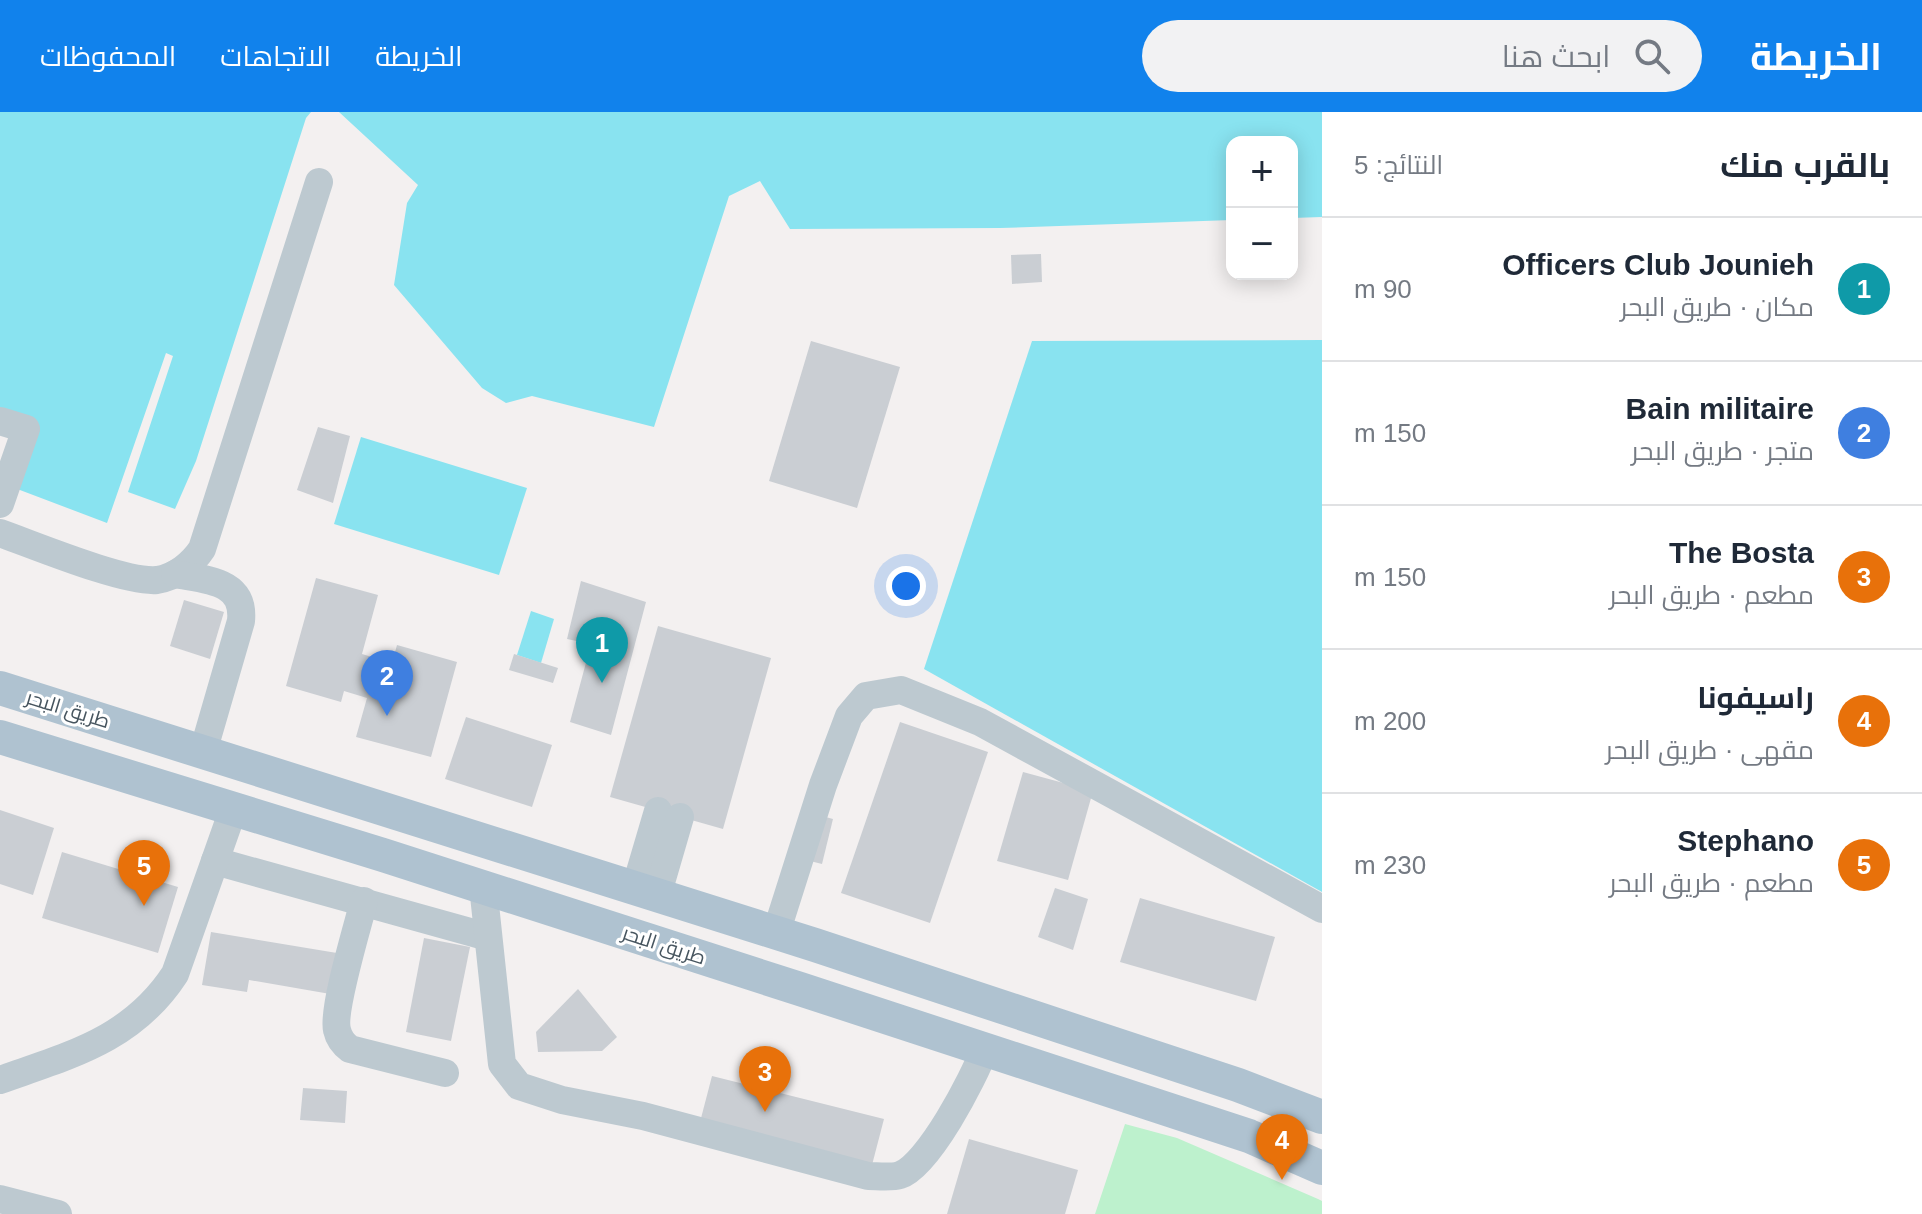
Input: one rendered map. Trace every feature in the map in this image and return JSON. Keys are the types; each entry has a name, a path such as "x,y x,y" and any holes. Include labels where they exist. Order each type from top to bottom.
{"main road":[{"name":"طريق البحر","path":"0,688 815,945 1224,1080 1322,1117"},
{"name":"طريق البحر","path":"0,737 483,886 800,989 1249,1136 1322,1168"},
{"path":"185,796 203,752"},
{"path":"706,959 722,917"},
{"path":"800,989 815,945"}],"street":[{"path":"0,533 126,576 156,580 175,574 193,562 202,549 319,182"},
{"path":"0,421 26,429 0,504"},
{"path":"175,574 217,583 235,592 242,606 241,621 203,752"},
{"path":"776,933 823,785 849,716 866,696 901,690 980,722 1322,909"},
{"path":"0,1080 61,1060 98,1042 129,1024 160,998 175,974 233,810"},
{"path":"646,892 669,814"},
{"path":"215,861 488,937"},
{"path":"483,886 502,1064 519,1086 562,1100 643,1116 868,1176 901,1175 922,1155 962,1101 984,1050"},
{"path":"364,901 338,1007 336,1027 342,1043 350,1049 445,1073"},
{"path":"0,1199 58,1214"}],"green space":[{"path":"1125,1124 1177,1138 1318,1199 1322,1201 1322,1214 1095,1214"}],"water":[{"path":"0,112 311,112 306,118 196,461 175,509 128,492 173,356 166,353 107,523 12,487 33,428 0,416"},
{"path":"339,112 1322,112 1322,217 1298,218 1298,136 1226,136 1226,220 1000,228 790,229 760,181 729,196 654,427 532,396 506,403 482,388 394,285 407,203 418,185"},
{"path":"1322,340 1322,892 924,669 1032,341"},
{"path":"361,437 527,488 499,575 334,524"},
{"path":"531,611 554,619 541,663 517,655"}],"building":[{"path":"1041,254 1042,282 1012,284 1011,255"},
{"path":"811,341 900,367 857,508 769,481"},
{"path":"318,427 350,436 333,503 297,490"},
{"path":"316,578 378,595 362,654 392,663 397,645 457,662 431,757 356,737 367,698 344,691 341,702 286,686"},
{"path":"581,581 646,602 611,735 570,722 591,644 567,639"},
{"path":"184,600 224,612 210,659 170,646"},
{"path":"658,626 771,658 723,829 610,797"},
{"path":"514,654 558,668 553,683 509,670"},
{"path":"466,717 552,745 532,807 445,779"},
{"path":"900,722 988,752 930,923 841,893"},
{"path":"1023,772 1093,791 1068,880 997,861"},
{"path":"0,810 54,828 33,895 0,884"},
{"path":"822,816 833,819 822,864 810,861"},
{"path":"62,852 178,887 158,953 42,918"},
{"path":"1055,888 1088,899 1073,950 1038,937"},
{"path":"1140,898 1275,937 1256,1001 1120,962"},
{"path":"211,932 343,954 336,995 249,980 247,992 202,985"},
{"path":"424,938 470,947 451,1041 406,1032"},
{"path":"578,989 617,1037 602,1051 538,1052 536,1032"},
{"path":"712,1076 884,1119 872,1165 700,1122"},
{"path":"303,1088 347,1091 345,1123 300,1120"},
{"path":"969,1139 1078,1170 1065,1214 947,1214"}],"place":[{"name":"Officers Club Jounieh","path":"602,683"},
{"name":"Bain militaire","path":"387,716"},
{"name":"Stephano","path":"144,906"},
{"name":"The Bosta","path":"765,1112"},
{"name":"راسيفونا","path":"1282,1180"}]}
